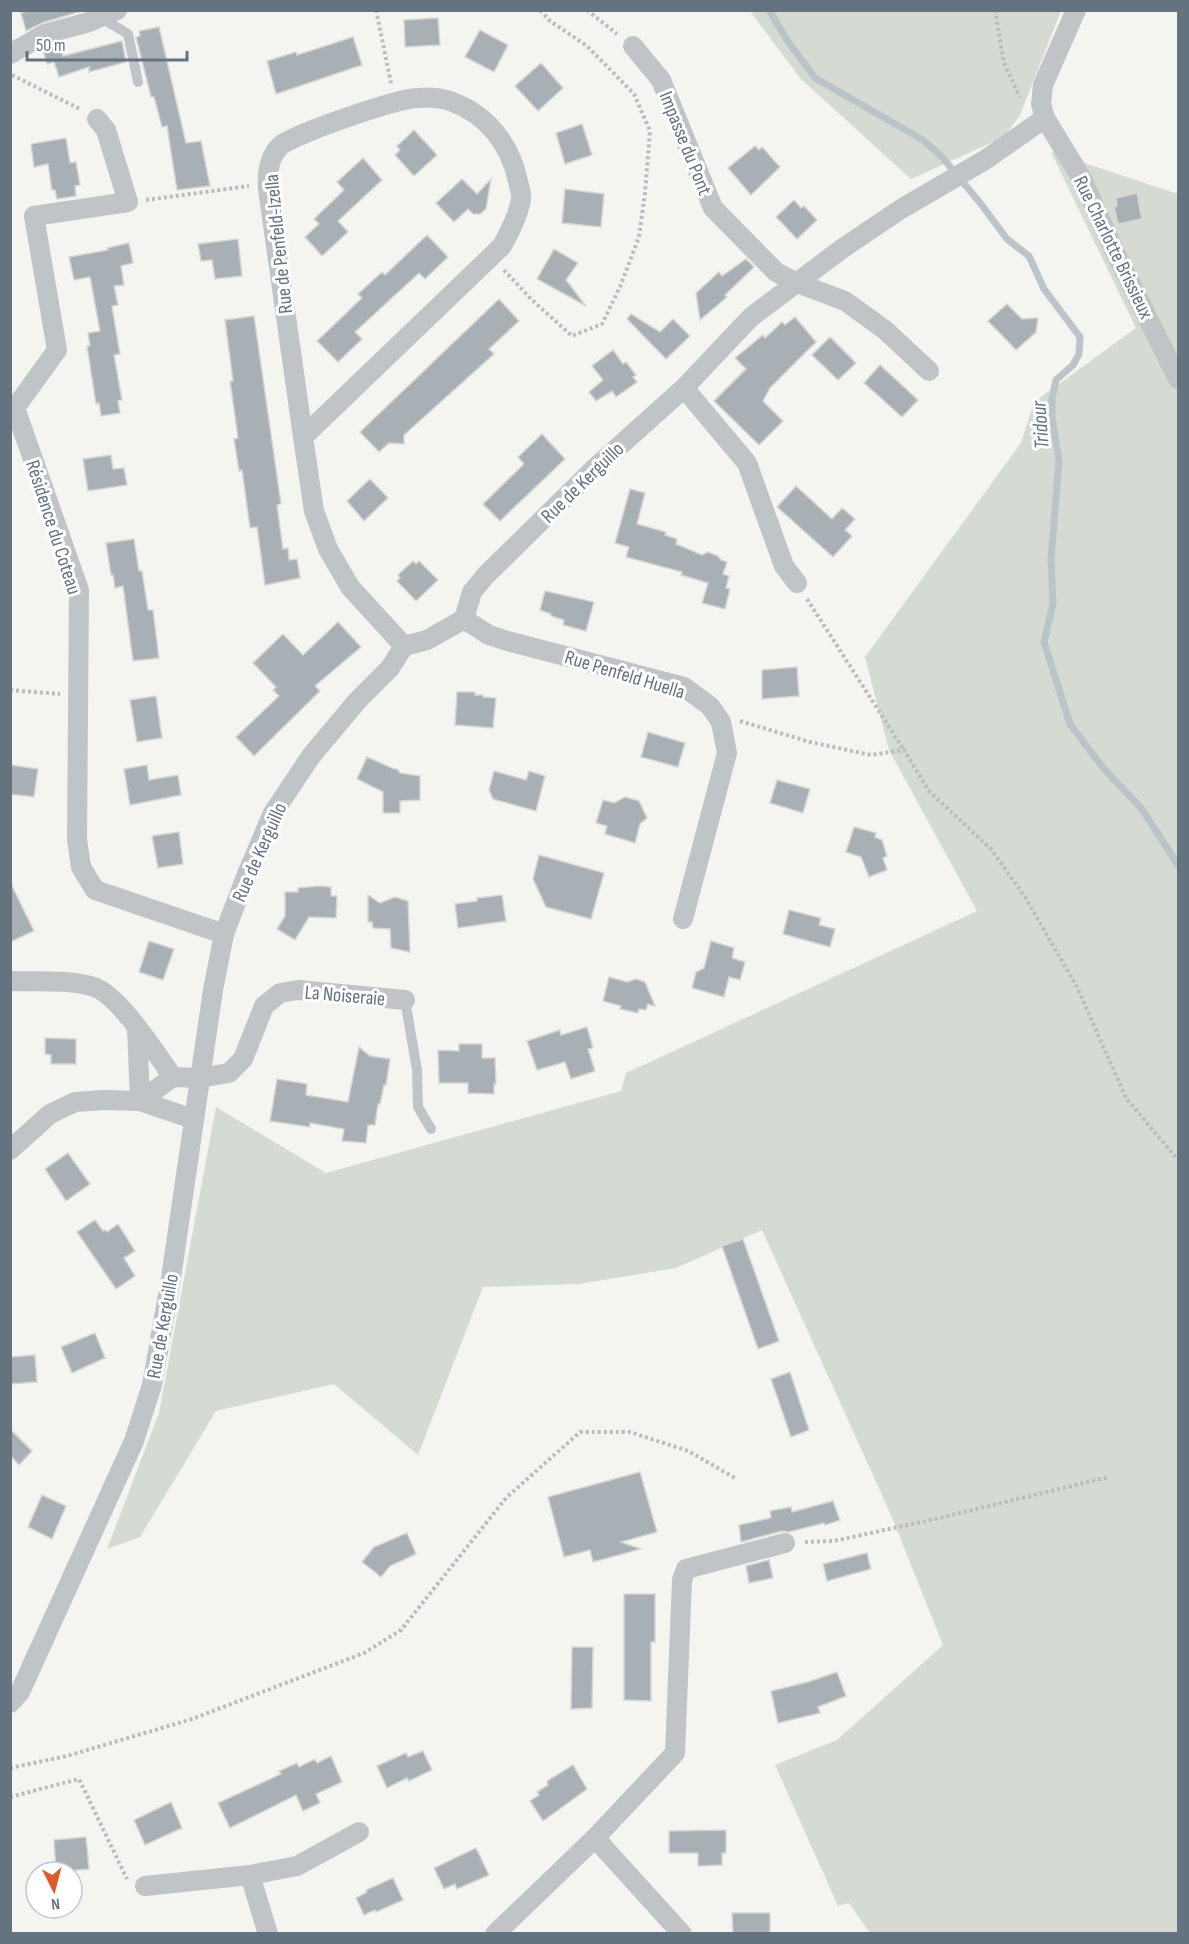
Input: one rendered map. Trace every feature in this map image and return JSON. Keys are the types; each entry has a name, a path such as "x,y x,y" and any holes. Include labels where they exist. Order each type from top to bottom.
{"street":[{"path":"1042,120 1043,85 1076,10"},
{"path":"10,54 45,34 99,15"},
{"name":"Impasse du Pont","path":"633,46 661,80 713,208 776,272 797,283 845,301 885,330 929,371"},
{"name":"Rue de Penfeld-Izella","path":"303,437 502,246 513,224 522,197 515,167 501,137 479,116 449,101 418,98 395,102 302,135 279,147 269,166 268,183 303,437 314,511 328,549 351,587 404,646"},
{"path":"97,119 106,130 128,202"},
{"name":"Rue de Kerguillo","path":"464,619 472,592 486,575 595,468 684,388 751,317 843,248 901,209 985,160 1042,120"},
{"name":"Rue Charlotte Brissieux","path":"1042,120 1082,179 1114,250 1179,379"},
{"name":"Résidence du Coteau","path":"128,202 34,216 57,350 15,408 79,590 76,839 81,867 95,890 225,934"},
{"path":"684,388 747,463 784,566 800,588"},
{"path":"404,646 426,640 464,619"},
{"name":"Rue Penfeld Huella","path":"464,619 489,635 504,640 684,687 710,706 721,722"},
{"name":"Rue de Kerguillo","path":"10,1703 20,1692 100,1518 134,1441 152,1385 168,1299 213,990 225,934 247,874 273,813 311,756 358,700 390,668 404,646"},
{"path":"683,919 727,753 721,722"},
{"path":"10,981 77,984 96,988 115,1002 173,1077 140,1101"},
{"name":"La Noiseraie","path":"173,1077 199,1078 229,1073 243,1059 264,1006 280,993 298,990 405,1000"},
{"path":"137,1028 140,1101"},
{"path":"10,1150 50,1114 75,1102 140,1101 193,1119"},
{"path":"495,1934 595,1838 675,1753 682,1580 686,1569 785,1543"},
{"path":"145,1886 250,1875 297,1866 359,1832"},
{"path":"595,1838 682,1934"},
{"path":"250,1875 268,1934"}],"lane":[{"path":"99,15 129,34 138,82"},
{"name":"La Noiseraie","path":"405,1000 417,1070 418,1107 430,1129"}],"path":[{"path":"376,10 395,102"},
{"path":"492,256 531,299 572,336 602,324 620,287 639,237 650,131 634,93 588,46 550,21 540,10"},
{"path":"587,10 633,46"},
{"path":"995,10 1004,63 1022,100 1042,120"},
{"path":"10,74 97,119"},
{"path":"128,202 268,183"},
{"path":"800,588 930,791 962,824 991,849 1025,897 1077,987 1126,1098 1179,1160"},
{"path":"10,690 78,695"},
{"path":"721,722 743,721 810,742 871,755 904,750"},
{"path":"10,1768 67,1756 192,1719 364,1653 401,1630 506,1498 580,1432 630,1432 688,1451 735,1478"},
{"path":"785,1543 834,1541 1108,1477"},
{"path":"10,1797 79,1779 130,1886 145,1886"}],"shaded area":[{"path":"750,11 1061,11 1020,115 1004,137 911,179 801,79"},
{"path":"1051,152 1178,194 1178,1933 870,1933 849,1903 838,1906 775,1765 837,1740 943,1645 891,1515 762,1230 676,1268 579,1284 483,1287 418,1455 334,1384 216,1411 140,1537 107,1549 159,1413 216,1107 326,1173 621,1091 626,1073 977,911 889,750 865,657 1021,443 1034,402 1136,328"}],"building":[{"path":"30,10 85,10 42,23 26,31 21,13"},
{"path":"438,18 440,45 405,47 404,20"},
{"path":"159,27 186,143 201,141 210,186 177,190 167,126 162,127 154,97 151,97 136,37 140,36 139,31"},
{"path":"480,30 508,45 494,72 465,57"},
{"path":"353,37 362,65 276,94 267,61 296,52 297,55"},
{"path":"122,41 126,62 89,72 89,67 59,77 54,62 47,64 43,50 40,51 59,43 63,56"},
{"path":"541,63 563,88 538,111 515,86"},
{"path":"582,124 592,155 565,164 556,133"},
{"path":"414,130 437,155 414,176 395,155 400,150 397,146"},
{"path":"66,138 70,163 76,162 80,185 75,186 76,196 57,199 55,190 52,190 48,164 34,167 31,144"},
{"path":"755,146 759,150 762,147 780,167 751,195 728,168"},
{"path":"363,158 382,180 338,221 348,232 322,256 305,237 319,224 314,219 344,190 337,182"},
{"path":"462,179 477,194 491,179 486,209 480,214 473,214 468,209 454,222 436,203"},
{"path":"565,189 604,194 601,227 562,223"},
{"path":"1137,193 1142,219 1118,224 1114,207 1117,206 1116,198"},
{"path":"794,200 801,208 804,206 817,220 797,239 776,217"},
{"path":"427,235 448,257 425,279 419,273 355,332 362,339 338,362 317,341 362,298 358,294 382,272 385,275"},
{"path":"238,239 242,276 215,279 212,260 201,261 198,244"},
{"path":"129,243 133,263 121,266 124,285 114,286 118,305 112,306 120,354 114,355 122,400 118,401 120,413 101,416 99,403 96,404 87,346 90,346 88,333 100,331 90,277 74,280 69,257 108,250 107,248"},
{"path":"554,249 578,263 566,280 586,306 537,279"},
{"path":"746,259 754,267 725,295 727,297 700,320 696,293 719,272 722,276"},
{"path":"499,299 519,321 489,349 494,354 404,435 404,444 389,443 379,452 360,432"},
{"path":"1007,304 1022,319 1038,318 1036,332 1016,350 988,321"},
{"path":"631,314 660,332 673,319 690,336 666,359 627,319"},
{"path":"254,316 281,504 277,505 283,549 288,548 289,560 297,559 300,578 265,585 257,527 250,528 242,470 239,471 234,439 238,438 225,320"},
{"path":"795,317 816,342 770,388 763,401 783,421 759,445 714,401 746,369 735,358 763,335 765,338 782,322 785,325"},
{"path":"830,337 856,363 838,380 812,355"},
{"path":"613,350 623,364 626,362 636,375 633,377 637,382 616,397 612,391 596,401 589,392 603,380 592,366"},
{"path":"880,365 918,400 902,417 864,383"},
{"path":"542,434 565,459 500,521 483,504 524,464 518,457"},
{"path":"111,455 113,469 124,468 127,485 88,491 83,459"},
{"path":"370,479 388,498 364,521 347,501"},
{"path":"796,486 832,519 842,508 855,519 845,530 852,536 833,557 777,507"},
{"path":"630,489 645,493 637,524 666,532 665,535 677,539 676,544 702,555 708,552 727,562 723,574 729,576 726,588 730,589 725,609 702,603 708,583 681,575 682,572 626,557 629,547 615,543"},
{"path":"134,539 148,610 153,610 159,658 133,661 123,586 115,588 106,543"},
{"path":"413,561 416,564 419,561 438,580 416,601 397,581 400,578 398,575"},
{"path":"545,591 594,602 586,631 563,625 564,620 540,610"},
{"path":"338,622 361,647 315,686 320,691 254,756 236,737 279,696 273,690 276,687 253,663 283,634 303,655"},
{"path":"797,667 799,696 762,699 762,670"},
{"path":"457,692 475,692 475,695 496,698 493,728 455,725"},
{"path":"156,696 162,738 137,742 130,700"},
{"path":"648,732 685,743 678,767 641,757"},
{"path":"367,757 397,769 400,773 420,776 420,800 400,801 400,813 383,813 383,792 357,779"},
{"path":"10,765 38,769 34,797 10,794"},
{"path":"147,765 149,780 178,775 181,795 130,805 124,769"},
{"path":"494,771 526,780 529,771 545,776 536,811 493,799 489,790"},
{"path":"777,780 810,789 803,813 770,803"},
{"path":"625,797 639,801 647,818 640,824 635,843 605,834 607,826 596,823 603,800 614,803"},
{"path":"854,827 876,833 875,837 882,840 887,856 883,858 887,870 869,877 861,857 846,852"},
{"path":"179,832 183,864 158,868 152,836"},
{"path":"539,855 604,873 591,919 546,907 533,879"},
{"path":"10,882 34,931 10,942"},
{"path":"331,887 331,896 337,896 336,918 309,917 295,940 277,929 285,916 285,892 298,892 298,888"},
{"path":"368,895 380,903 395,897 408,901 410,952 391,948 390,929 373,928 372,922 368,922"},
{"path":"502,895 506,921 458,928 455,904"},
{"path":"789,910 821,918 819,925 835,929 830,947 783,934"},
{"path":"149,941 174,949 163,980 139,972"},
{"path":"711,941 734,948 732,958 745,962 740,980 729,977 724,997 692,988 696,972 704,968"},
{"path":"609,977 627,982 636,979 645,982 655,1006 648,1004 646,1010 639,1009 638,1013 620,1009 621,1006 603,1001"},
{"path":"587,1027 593,1048 588,1049 595,1071 571,1079 565,1062 537,1070 527,1041 560,1030 561,1035"},
{"path":"45,1038 76,1039 76,1064 51,1064 51,1055 45,1054"},
{"path":"459,1044 482,1044 482,1058 495,1058 494,1094 468,1093 468,1083 439,1083 438,1050 459,1051"},
{"path":"359,1047 370,1056 390,1059 386,1085 384,1085 380,1104 378,1104 375,1125 368,1125 366,1143 342,1141 344,1129 310,1123 310,1127 270,1121 277,1079 307,1084 306,1095 348,1102"},
{"path":"68,1153 90,1184 66,1201 45,1169"},
{"path":"95,1220 103,1231 107,1232 118,1224 135,1251 124,1258 135,1276 116,1289 77,1232"},
{"path":"743,1239 779,1341 758,1349 722,1246"},
{"path":"95,1333 105,1358 72,1373 61,1347"},
{"path":"35,1355 37,1382 10,1384 10,1357"},
{"path":"790,1372 809,1430 791,1437 771,1379"},
{"path":"10,1429 32,1451 19,1465 10,1455"},
{"path":"640,1472 657,1532 621,1542 641,1549 593,1562 590,1550 564,1557 548,1497"},
{"path":"42,1495 66,1506 52,1539 28,1527"},
{"path":"833,1501 840,1520 789,1532 782,1531 741,1542 739,1525 771,1518 770,1511 791,1507 792,1512"},
{"path":"407,1533 416,1554 390,1566 381,1577 362,1562 374,1547"},
{"path":"867,1553 871,1569 827,1581 823,1564"},
{"path":"769,1560 773,1578 749,1583 746,1566"},
{"path":"624,1594 655,1594 655,1642 651,1642 651,1701 624,1700"},
{"path":"572,1647 593,1647 592,1708 571,1709"},
{"path":"837,1672 846,1696 818,1707 820,1713 778,1723 771,1691"},
{"path":"423,1751 432,1770 409,1781 407,1778 387,1788 377,1766 406,1753 408,1757"},
{"path":"331,1756 342,1782 316,1794 320,1803 303,1811 296,1795 230,1828 218,1803 281,1774 279,1771 297,1763 299,1767 315,1759 317,1763"},
{"path":"573,1765 587,1789 543,1821 530,1801 539,1795 537,1792 548,1785 547,1781"},
{"path":"171,1802 182,1828 145,1845 134,1820"},
{"path":"726,1830 726,1853 722,1853 722,1865 698,1866 698,1853 669,1853 669,1831"},
{"path":"86,1837 89,1869 84,1869 84,1860 55,1860 54,1840"},
{"path":"476,1848 489,1875 457,1889 455,1884 444,1889 434,1868"},
{"path":"393,1878 403,1900 364,1915 356,1898 367,1892 366,1890"},
{"path":"732,1913 770,1913 770,1934 733,1934"}],"waterway":[{"name":"Tridour","path":"769,10 787,40 815,78 923,140 942,157 1007,239 1029,256 1044,289 1080,337 1079,354 1073,365 1056,380 1052,398 1052,418 1059,460 1051,559 1053,604 1044,642 1070,724 1104,769 1141,808 1178,865"}]}
